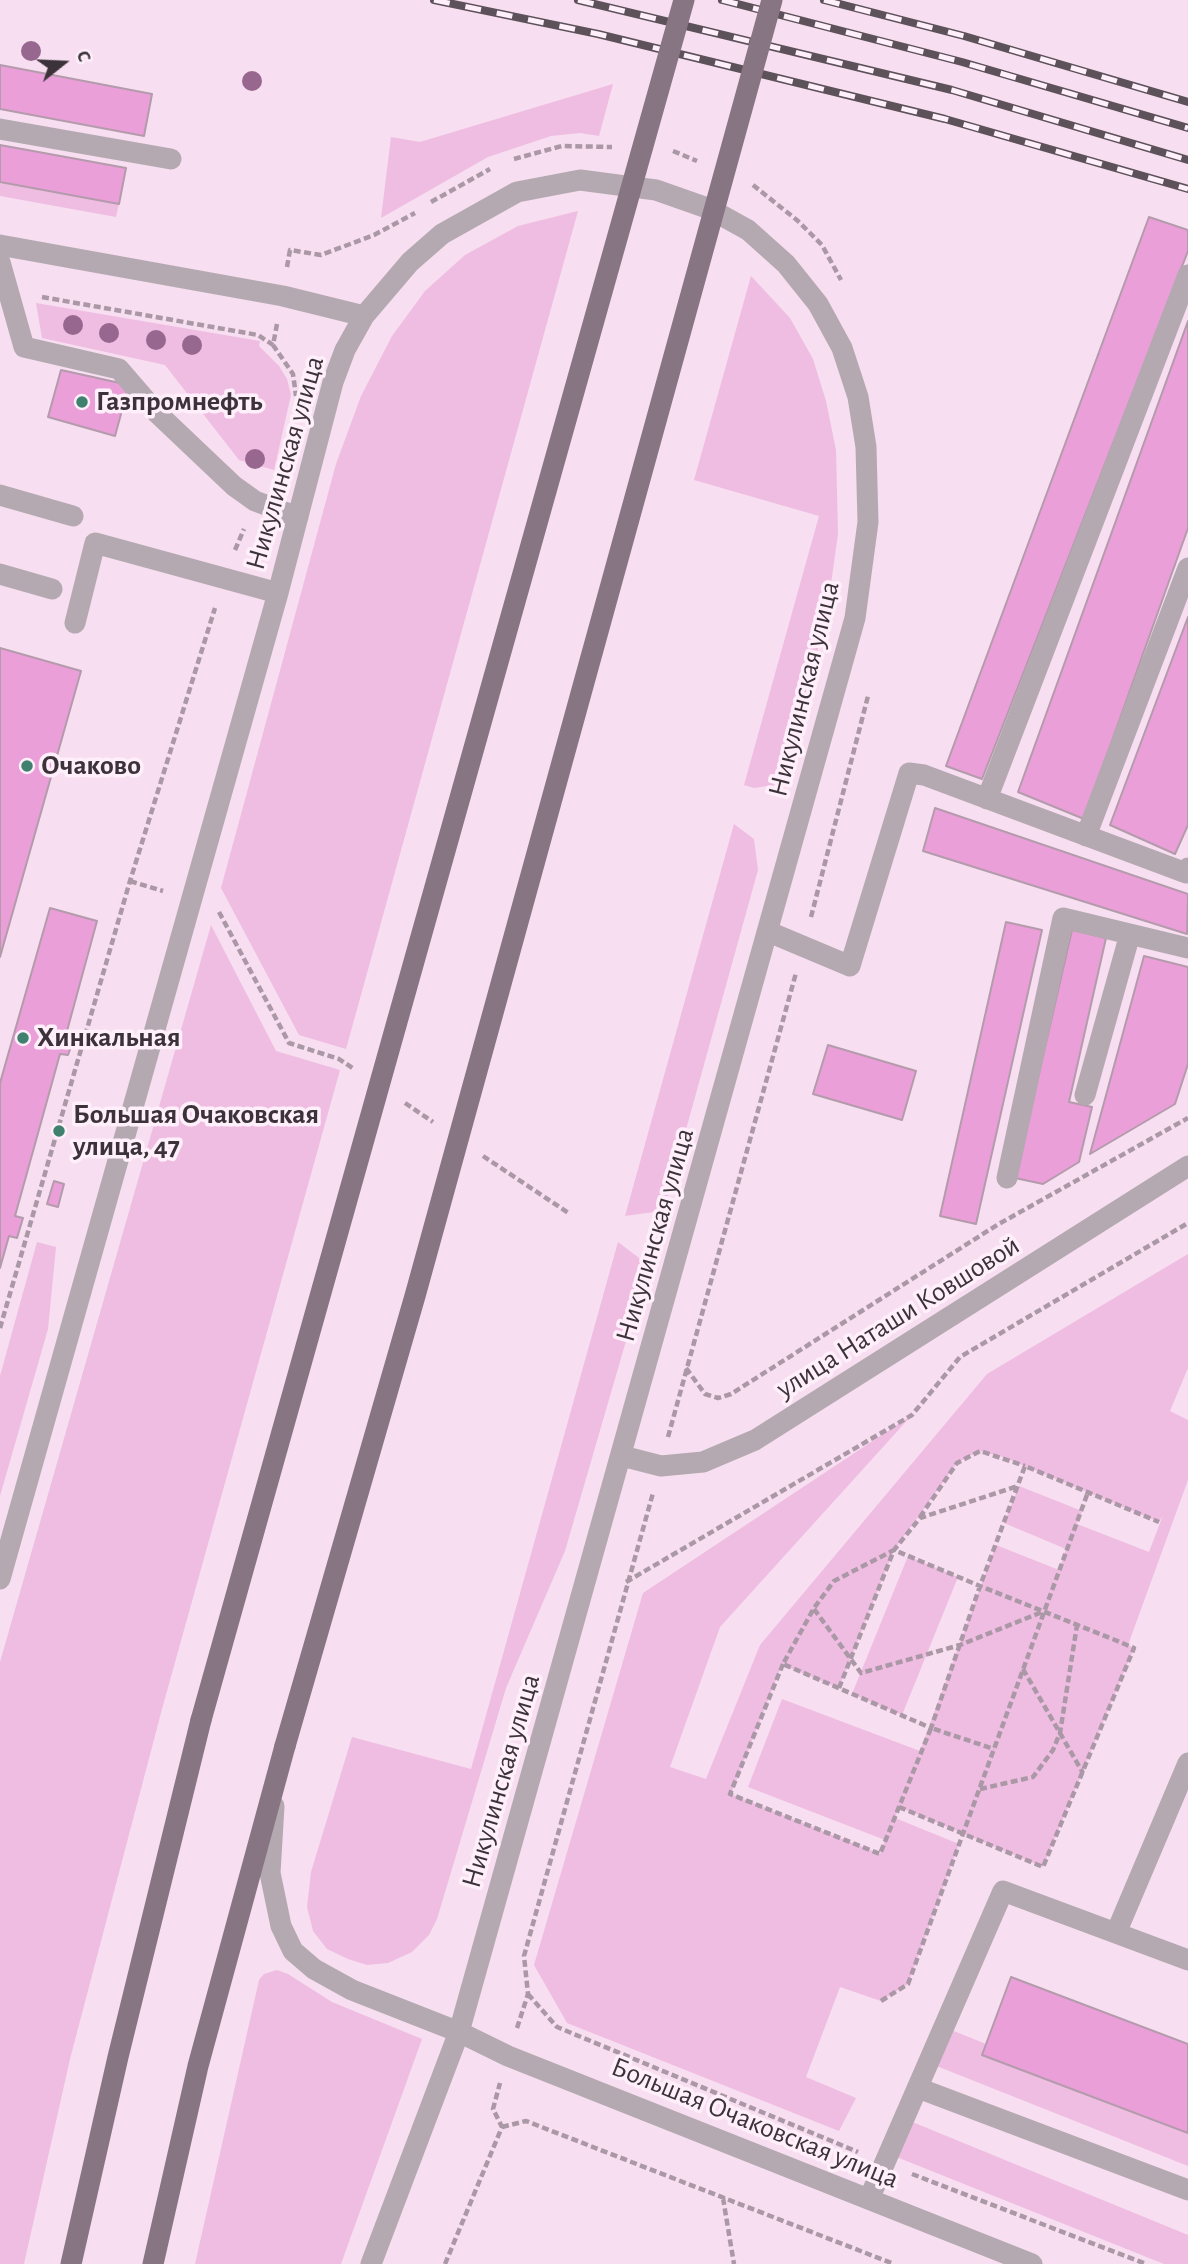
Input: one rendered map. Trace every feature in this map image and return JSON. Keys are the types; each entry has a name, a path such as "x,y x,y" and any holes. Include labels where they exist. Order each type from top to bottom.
{"main road":[{"path":"71,2264 118,2057 201,1720 684,0"},
{"path":"153,2264 198,2066 275,1791 285,1746 415,1296 772,0"}],"street":[{"path":"0,129 171,159"},
{"name":"Никулинская улица","path":"0,1579 345,350 363,316 410,261 452,228 517,192 580,180 656,190 710,209 748,230 786,264 818,304 842,348 858,397 866,447 868,522 855,618 459,2032 371,2264"},
{"path":"0,245 282,296 363,316"},
{"path":"0,262 24,347 119,369 157,412 233,486 255,501 298,516"},
{"path":"988,799 1188,275"},
{"path":"0,495 73,516"},
{"path":"75,623 95,543 278,593"},
{"path":"1086,836 1188,568"},
{"path":"0,574 52,589"},
{"path":"769,932 850,966 908,773 924,775 1186,873 1188,868"},
{"path":"1007,1178 1063,918 1188,948"},
{"path":"1085,1095 1130,934"},
{"name":"улица Наташи Ковшовой","path":"622,1455 661,1466 703,1462 755,1440 1188,1166"},
{"path":"1116,1933 1188,1763"},
{"name":"Большая Очаковская улица","path":"275,1791 270,1873 281,1926 293,1951 314,1969 352,1990 459,2032 508,2056 1032,2264"},
{"path":"869,2199 1003,1891 1188,1960"},
{"path":"918,2088 1188,2190"}],"path":[{"path":"8,292 258,335 273,345"},
{"path":"130,881 217,908 289,1042 339,1059"},
{"path":"685,1367 705,1394 718,1398 731,1394 997,1226 1188,1118"},
{"path":"626,1582 912,1415 960,1357 1188,1223"},
{"path":"839,1688 894,1550 920,1518 957,1463 979,1451 1025,1466 1159,1522"},
{"path":"894,1550 834,1581 814,1608 783,1664 730,1794 880,1854 931,1728 1025,1466"},
{"path":"920,1518 1018,1486"},
{"path":"881,2001 908,1984 1088,1492"},
{"path":"894,1550 1134,1648 1043,1867 899,1807"},
{"path":"814,1608 861,1673 960,1645 1043,1611"},
{"path":"979,1789 1033,1777 1053,1750 1060,1733 1077,1625"},
{"path":"783,1664 931,1728 993,1749"},
{"path":"1023,1668 1083,1773"},
{"path":"528,1994 557,2027 885,2164 1146,2264"},
{"path":"445,2264 502,2127 493,2109 508,2056"},
{"path":"502,2127 526,2122 894,2264"},
{"path":"722,2198 734,2264"}],"shaded area":[{"path":"613,84 599,136 580,133 551,136 488,157 381,218 391,137 420,142"},
{"path":"0,182 119,204 116,217 0,196"},
{"path":"578,211 346,1049 299,1035 221,888 336,464 361,396 392,336 425,291 465,255 518,226"},
{"path":"751,276 790,318 813,359 826,401 836,450 838,534 826,619 784,776 774,785 754,788 744,785 819,516 694,480"},
{"path":"36,303 260,341 259,346 279,366 287,379 291,395 274,470 239,460 165,365 42,338"},
{"path":"734,824 754,839 758,870 667,1198 654,1212 625,1216"},
{"path":"211,925 276,1051 340,1070 162,1709 70,2059 24,2264 0,2264 0,1662"},
{"path":"37,1242 56,1247 48,1329 0,1496 0,1376"},
{"path":"618,1242 639,1258 644,1279 565,1551 506,1688 437,1919 429,1935 412,1952 388,1963 367,1965 348,1959 327,1949 313,1931 307,1907 311,1872 352,1737 471,1769"},
{"path":"1188,1254 1188,1368 1170,1411 1188,1420 1188,1480 1128,1645 1134,1648 1043,1867 899,1807 895,1818 959,1844 908,1984 881,2001 840,1987 806,2077 856,2098 839,2131 567,2023 534,1965 643,1593 912,1415 720,1627 670,1767 706,1779 760,1645 987,1374","holes":["979,1451 1003,1457 1159,1522 1163,1515 1149,1552 1077,1524 1082,1511 1019,1486 1004,1523 1066,1549 1059,1570 996,1545 920,1751 782,1699 748,1787 885,1840 880,1854 731,1794 782,1665 839,1688 894,1550 957,1463"]},
{"path":"908,1556 958,1577 902,1715 852,1694"},
{"path":"277,1970 332,2002 422,2039 341,2264 195,2264 259,1980 264,1974"},
{"path":"944,2027 986,2044 983,2055 1188,2133 1188,2166 929,2063"},
{"path":"905,2119 1188,2235 1188,2264 1164,2264 889,2154"}],"building":[{"path":"0,65 152,94 144,136 0,109"},
{"path":"0,145 126,168 119,204 0,182"},
{"path":"1149,217 1188,230 1188,251 982,779 946,766"},
{"path":"1188,321 1188,528 1084,819 1018,792"},
{"path":"61,370 129,385 115,436 48,417"},
{"path":"1188,617 1188,825 1175,854 1110,825"},
{"name":"Очаково","path":"0,648 81,671 0,957"},
{"path":"935,808 1188,894 1187,934 923,851"},
{"path":"50,908 97,921 67,1031 75,1033 72,1044 68,1055 60,1054 15,1216 23,1218 17,1238 9,1236 0,1268 0,1083"},
{"path":"1006,922 1042,930 976,1224 940,1216"},
{"path":"1072,930 1106,938 1069,1102 1092,1107 1079,1162 1043,1184 1015,1178"},
{"path":"1144,956 1188,967 1188,1064 1175,1104 1090,1154"},
{"path":"828,1045 916,1071 902,1120 813,1094"},
{"path":"54,1181 64,1184 58,1207 47,1204"},
{"path":"1011,1977 1188,2044 1188,2133 982,2055"}],"railway":[{"path":"434,0 598,34 945,119 1188,189"},
{"path":"578,0 952,90 1188,160"},
{"path":"722,0 962,62 1188,128"},
{"path":"824,0 964,36 1188,102"}],"place":[{"name":"Газпромнефть","path":"82,402"},
{"name":"Очаково","path":"27,766"},
{"name":"Хинкальная","path":"23,1038"},
{"name":"Большая Очаковская улица, 47","path":"59,1131"}]}
